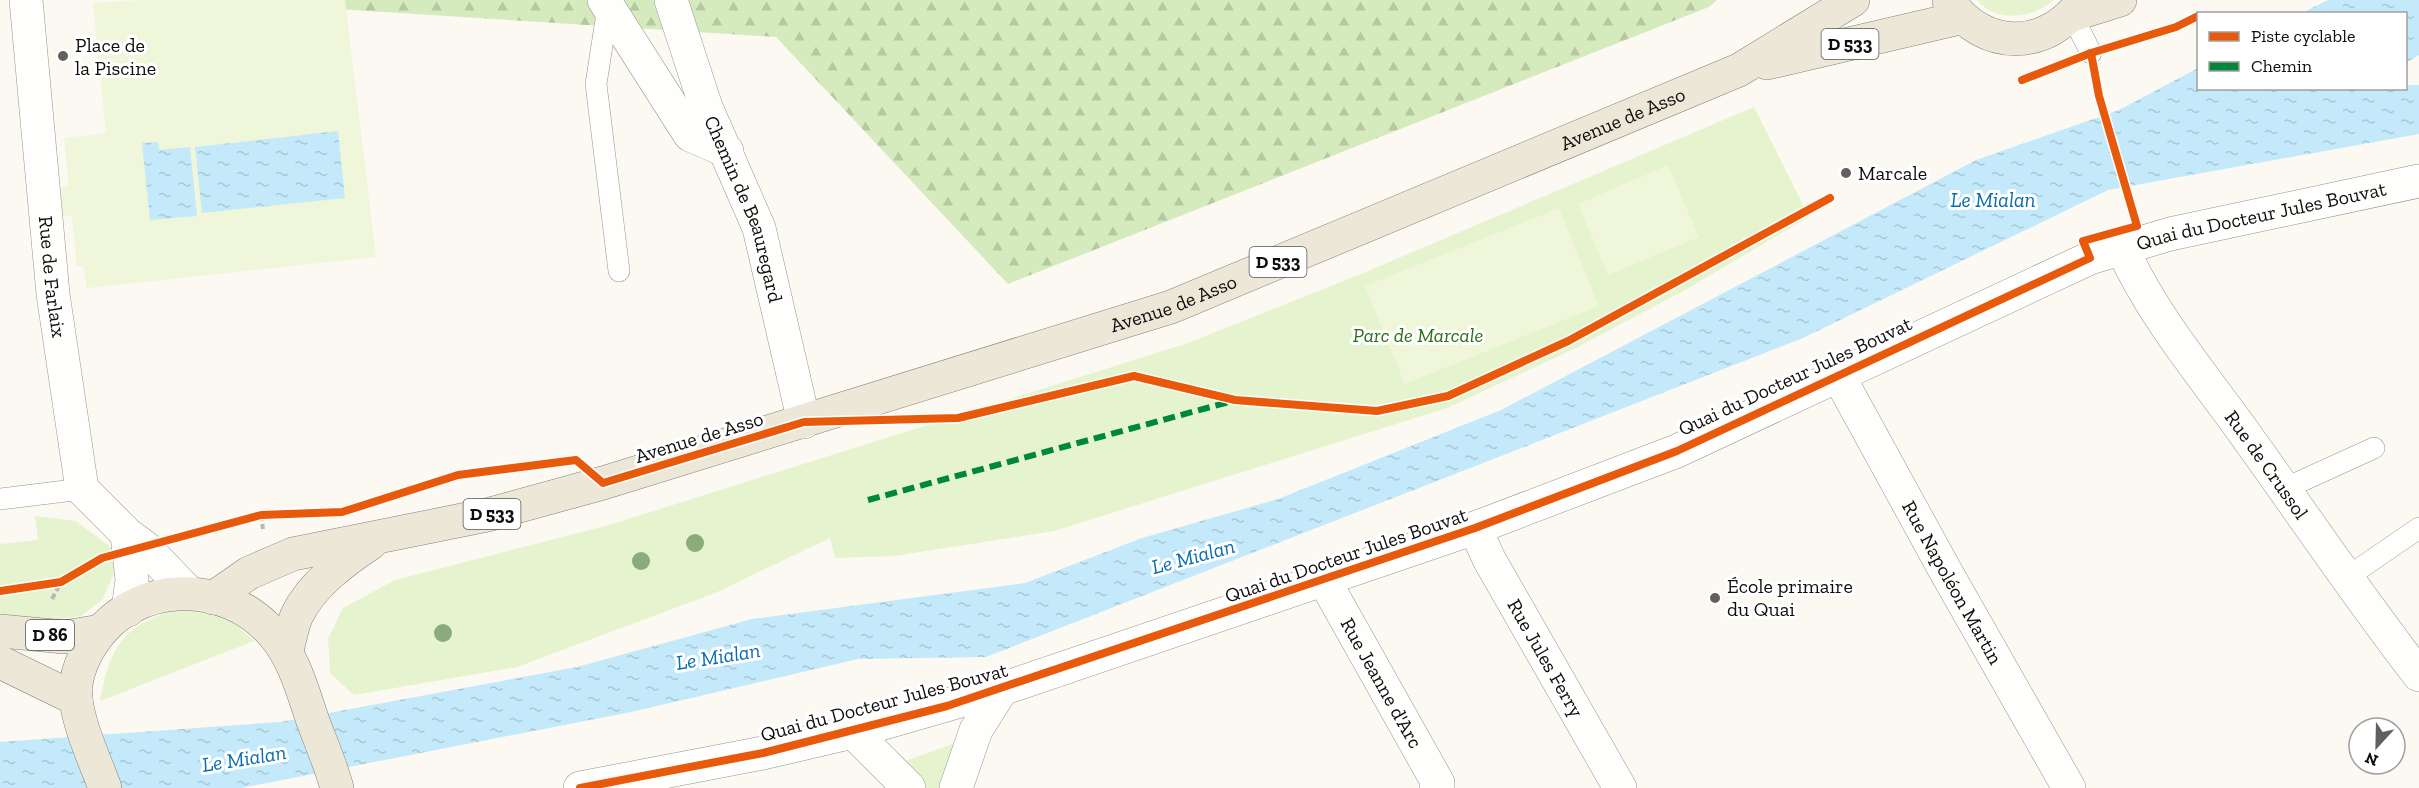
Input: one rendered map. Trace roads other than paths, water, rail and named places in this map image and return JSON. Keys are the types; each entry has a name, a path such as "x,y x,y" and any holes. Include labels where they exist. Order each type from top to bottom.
{"main road":[{"name":"Avenue de Asso","path":"1739,70 1853,0"},
{"path":"1954,9 1998,38 2024,40 2055,29 2078,8 2120,0"},
{"name":"Avenue de Asso","path":"200,595 264,564 293,554 379,539 530,504 804,422 1171,307 1739,70 1954,9"},
{"name":"Avenue de Asso","path":"289,657 297,616 306,600 348,558 379,539"},
{"path":"105,788 77,705 79,669 101,631 149,597 169,592 225,600 251,614 271,632 289,657 336,785"},
{"name":"D 86","path":"0,631 64,637 101,631"},
{"name":"D 86","path":"0,662 77,705"}],"street":[{"name":"Rue de Farlaix","path":"26,0 53,294 82,489"},
{"name":"Chemin de Beauregard","path":"670,0 706,107 759,228 804,422"},
{"path":"606,3 690,135 727,151"},
{"name":"Quai du Docteur Jules Bouvat","path":"580,788 763,753 853,732 1002,689 1475,528 1677,451 2050,274 2122,248 2170,234 2419,181"},
{"name":"Rue de Crussol","path":"2122,248 2132,270 2166,327 2346,578 2418,672"},
{"name":"Rue Napoléon Martin","path":"1838,375 1946,572 2069,788"},
{"path":"82,489 127,534 200,595"},
{"name":"Rue Jules Ferry","path":"1475,528 1489,559 1620,788"},
{"path":"127,534 132,580 128,610"},
{"name":"Rue Jeanne d'Arc","path":"1324,580 1438,783 1436,788"},
{"path":"956,788 976,730 1002,689"},
{"path":"853,732 909,788"}],"lane":[{"path":"606,3 596,84 619,271"},
{"path":"2078,8 2091,53"},
{"path":"2284,489 2374,448"},
{"path":"0,499 82,489"},
{"path":"2346,578 2419,528"}],"water":[{"path":"2328,0 2419,0 2419,55 2407,62 2407,12 2304,12"},
{"name":"Le Mialan","path":"2197,69 2197,90 2407,90 2407,85 2419,85 2419,134 2108,190 1803,338 986,657 858,659 631,712 241,788 0,788 0,742 280,722 577,667 752,619 1025,583 1142,538 1278,499 1501,410 1976,160 2119,110"},
{"path":"338,131 345,198 202,213 195,147"},
{"path":"158,142 159,150 190,147 197,216 150,220 142,143"}],"place":[{"name":"Place de la Piscine","path":"63,56"},
{"name":"Marcale","path":"1846,173"},
{"name":"École primaire du Quai","path":"1715,598"}],"park label":[{"name":"Parc de Marcale","path":"1418,335"}]}
